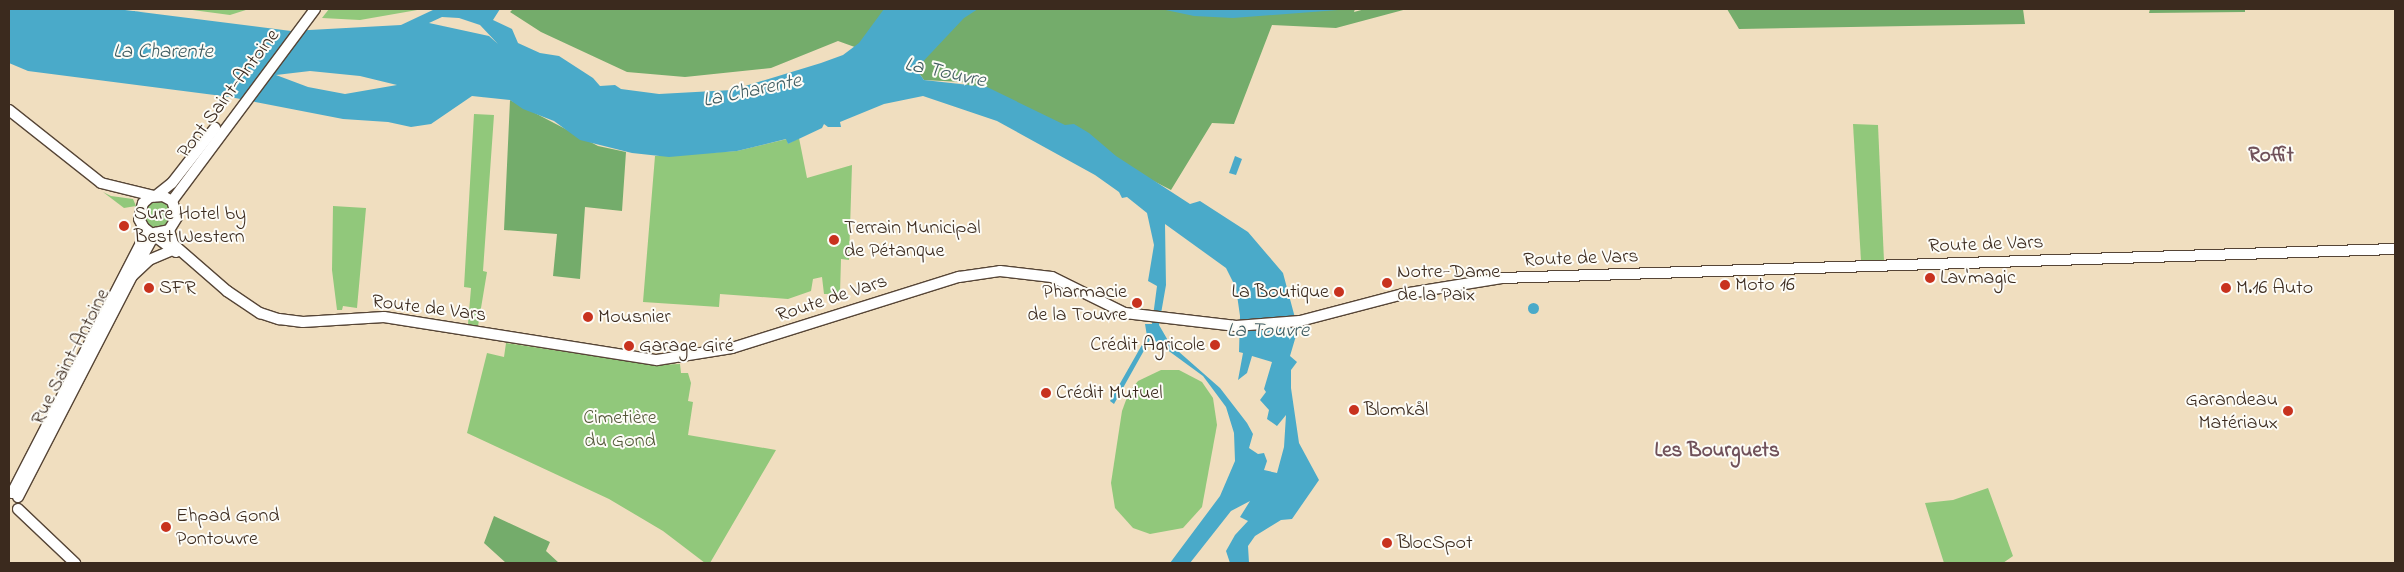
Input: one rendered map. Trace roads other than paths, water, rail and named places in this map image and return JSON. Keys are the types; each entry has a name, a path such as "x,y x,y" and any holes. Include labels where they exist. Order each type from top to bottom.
{"main road":[{"name":"Pont Saint-Antoine","path":"172,201 176,186 308,9"},
{"name":"Pont Saint-Antoine","path":"155,196 176,186 315,9"},
{"path":"9,110 101,184 132,190 155,196 172,201 177,217 169,230 155,233 144,228 139,214 143,203 155,196"},
{"path":"132,190 143,203"},
{"name":"Rue Saint-Antoine","path":"13,494 142,241 144,228"},
{"name":"Route de Vars","path":"169,230 173,244 188,259 246,305 288,321 384,317 657,360 732,348 959,277 1000,271 1031,272 1052,277 1125,313 1236,326 1300,321 1403,294 1502,278 2395,249"},
{"path":"132,276 155,233"},
{"name":"Route de Vars","path":"155,233 172,250 188,259"},
{"name":"Rue Saint-Antoine","path":"13,494 132,276 149,260 172,250"},
{"path":"13,494 13,511 74,563"}],"water":[{"path":"9,9 117,9 291,31 401,25 435,9 500,9 493,20 512,29 518,43 540,53 559,56 593,78 600,86 615,85 621,89 659,94 732,90 843,55 859,43 884,9 978,9 964,18 916,69 924,80 987,87 1065,125 1074,124 1089,133 1116,156 1190,204 1200,201 1248,232 1283,273 1298,329 1290,356 1297,362 1291,370 1291,388 1299,443 1319,480 1292,519 1281,520 1255,536 1248,546 1249,563 1230,563 1226,551 1235,535 1248,521 1240,517 1250,501 1231,511 1190,563 1170,563 1220,496 1235,461 1234,433 1226,407 1203,376 1151,338 1114,404 1110,401 1147,336 1145,324 1152,324 1157,286 1148,281 1154,245 1147,213 1127,197 1122,198 1119,192 1095,175 997,121 923,96 884,104 840,122 841,127 828,127 824,124 822,128 788,144 786,139 737,151 669,157 632,153 580,140 554,121 523,109 510,100 472,96 431,124 411,127 388,122 343,119 230,97 28,71 9,63","holes":["442,17 459,18 480,25 498,44 489,36 429,23","310,71 360,76 397,85 345,94 308,87 276,75","1165,224 1226,268 1236,288 1240,316 1239,352 1243,353 1238,380 1247,373 1252,356 1272,362 1264,389 1266,392 1260,400 1269,410 1267,419 1277,426 1286,415 1284,447 1277,473 1264,470 1267,461 1264,453 1258,454 1249,448 1253,434 1247,423 1220,388 1170,344 1159,325 1166,285"]},
{"path":"1161,9 1351,9 1233,18 1194,16"},
{"path":"1235,156 1242,159 1236,175 1229,173"},
{"path":"1533,302 1539,308 1533,314 1527,308"}],"place":[{"name":"Sure Hotel by Best Western","path":"124,226"},
{"name":"Terrain Municipal de Pétanque","path":"834,240"},
{"name":"Lav'magic","path":"1930,278"},
{"name":"Notre-Dame de la Paix","path":"1387,283"},
{"name":"Moto 16","path":"1725,285"},
{"name":"SFR","path":"149,288"},
{"name":"M.16 Auto","path":"2226,288"},
{"name":"La Boutique","path":"1339,292"},
{"name":"Pharmacie de la Touvre","path":"1137,303"},
{"name":"Mousnier","path":"588,317"},
{"name":"Crédit Agricole","path":"1215,345"},
{"name":"Garage Giré","path":"629,346"},
{"name":"Crédit Mutuel","path":"1046,393"},
{"name":"Blomkål","path":"1354,410"},
{"name":"Garandeau Matériaux","path":"2288,411"},
{"name":"Ehpad Gond Pontouvre","path":"166,527"},
{"name":"BlocSpot","path":"1387,543"}],"district":[{"name":"Roffit","path":"2271,156"},
{"name":"Les Bourguets","path":"1717,451"}],"water label":[{"name":"La Charente","path":"163,52"},
{"name":"La Touvre","path":"945,73"},
{"name":"La Charente","path":"752,91"},
{"name":"La Touvre","path":"1268,331"}],"park label":[{"name":"Cimetière du Gond","path":"620,430"}]}
